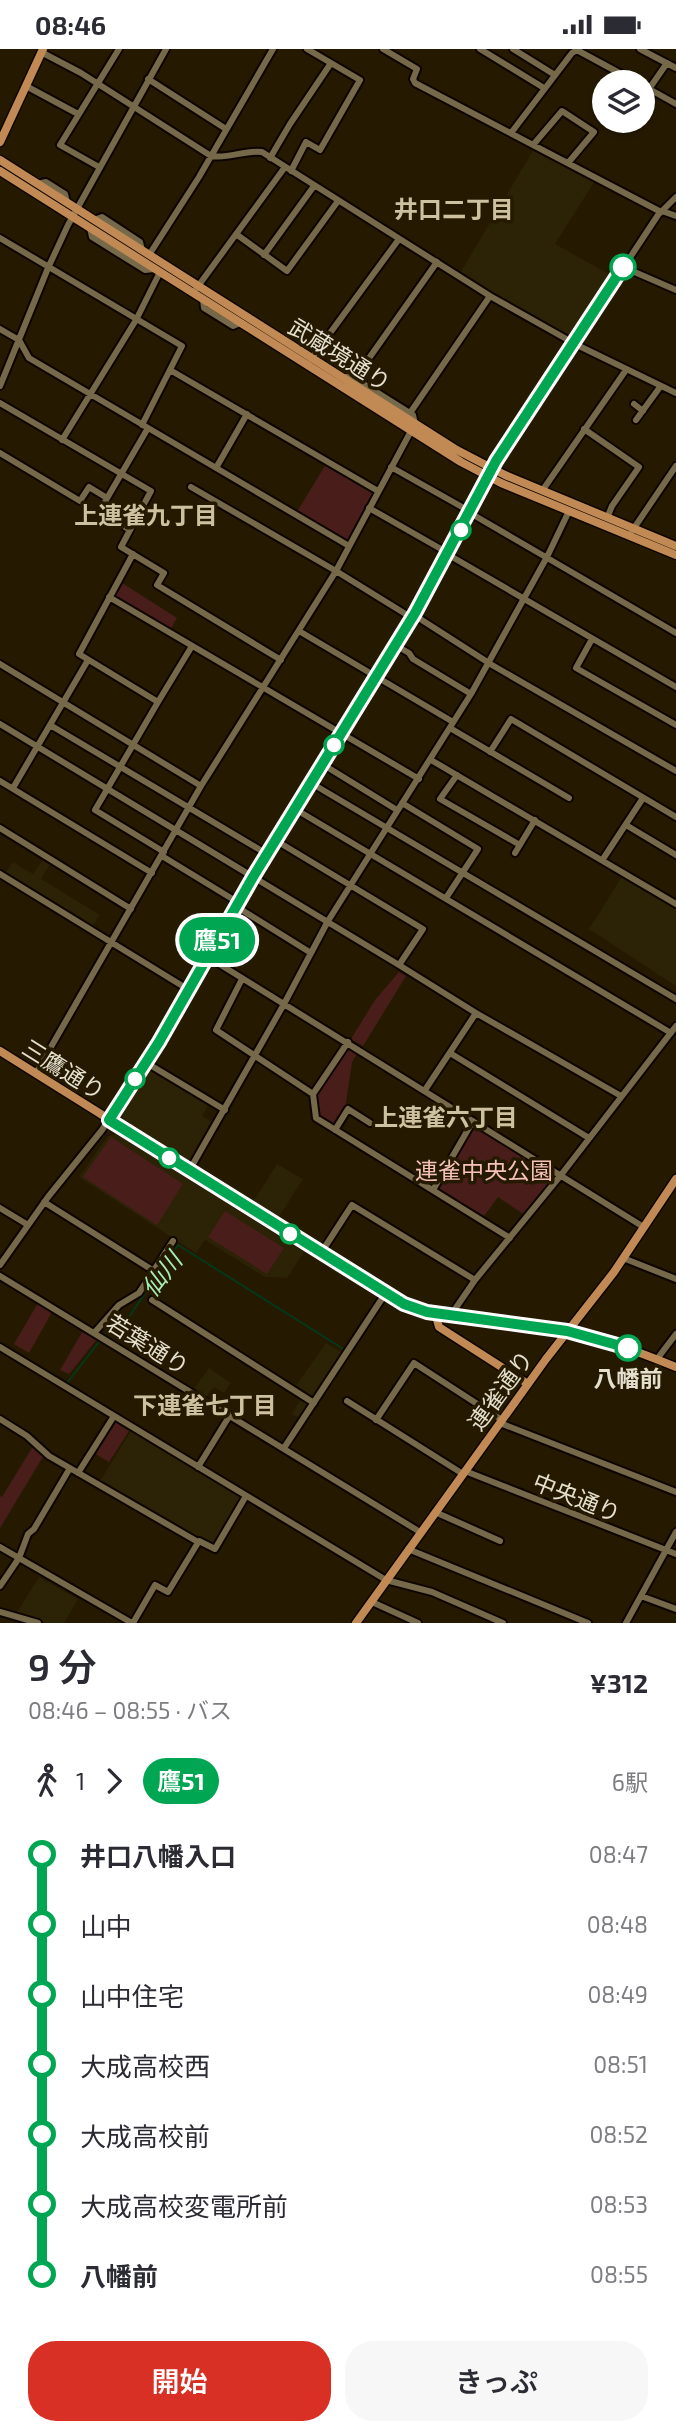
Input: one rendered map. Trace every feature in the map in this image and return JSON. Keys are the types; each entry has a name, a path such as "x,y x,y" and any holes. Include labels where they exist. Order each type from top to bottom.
{"main road":[{"path":"0,142 42,50"},
{"name":"武蔵境通り","path":"0,160 66,203 75,213"},
{"name":"武蔵境通り","path":"0,171 75,213 157,270 273,334 309,362 490,473 569,511 676,546"},
{"name":"武蔵境通り","path":"92,224 145,253 196,290 203,300 284,351 342,377 413,428"},
{"path":"273,334 288,349 284,351"},
{"name":"武蔵境通り","path":"490,473 607,518 676,555"},
{"name":"三鷹通り","path":"0,1051 404,1304 435,1313 567,1331 618,1345 676,1367"},
{"name":"連雀通り","path":"356,1623 528,1384 623,1258 676,1179"},
{"path":"435,1313 439,1327 528,1384"}],"street":[{"path":"99,167 60,145 119,49"},
{"path":"0,386 13,352 20,343 48,268 75,213 166,49"},
{"path":"196,290 306,142 320,150 360,80 307,49"},
{"path":"383,49 416,69 413,79 415,83 676,216"},
{"path":"480,49 544,89"},
{"path":"513,49 555,75"},
{"path":"511,133 578,49 615,70"},
{"path":"640,49 676,68"},
{"path":"42,50 211,156 222,158 254,151 262,152 489,296 573,343 676,393"},
{"path":"145,253 211,156 270,50"},
{"path":"270,158 331,63"},
{"path":"655,80 667,63"},
{"path":"148,79 226,129"},
{"path":"26,86 78,114"},
{"path":"655,92 676,104"},
{"path":"533,145 562,111 594,132 568,163"},
{"path":"264,254 314,186"},
{"path":"0,1265 44,1202 109,1120 189,990 275,840 413,617 490,473 623,267 662,211 676,197"},
{"path":"236,234 287,271 338,201"},
{"path":"0,238 182,347 121,474 99,512 130,530"},
{"path":"309,362 399,239"},
{"path":"355,378 437,262"},
{"path":"623,267 676,290"},
{"path":"62,440 136,320 157,270"},
{"path":"410,413 489,296"},
{"path":"0,329 20,343 29,358 349,546"},
{"path":"170,370 378,491"},
{"path":"542,491 626,370"},
{"path":"36,1073 201,786 336,571 413,428 414,418 410,413 355,378 342,377"},
{"path":"636,420 660,387"},
{"path":"0,403 151,491 121,547 164,573 157,586 281,660"},
{"path":"634,404 643,411"},
{"path":"216,468 247,414"},
{"path":"584,429 639,467 612,506 607,518"},
{"path":"0,453 80,501 89,487 107,498"},
{"path":"631,532 676,466"},
{"path":"391,467 676,633"},
{"path":"191,487 676,771"},
{"path":"369,508 676,687"},
{"path":"189,1171 349,885 471,694 547,557 569,511"},
{"path":"133,554 79,654 158,702"},
{"path":"109,597 419,779"},
{"path":"299,631 377,677 490,752 569,799"},
{"path":"592,639 576,668 676,725"},
{"path":"396,645 413,659 471,694"},
{"path":"192,646 95,810 311,953"},
{"path":"13,788 88,660"},
{"path":"0,664 201,786"},
{"path":"490,752 511,719 676,817"},
{"path":"0,724 476,1013 621,1096"},
{"path":"50,725 267,854"},
{"path":"431,760 676,904"},
{"path":"323,764 397,810"},
{"path":"457,775 440,799 520,845"},
{"path":"0,781 152,873"},
{"path":"311,783 676,999"},
{"path":"603,859 643,798"},
{"path":"402,803 478,849 446,898"},
{"path":"295,809 674,1030 475,1280 451,1315"},
{"path":"515,853 535,820"},
{"path":"626,825 676,855"},
{"path":"0,828 131,909"},
{"path":"275,840 423,929 399,965"},
{"path":"0,874 189,990"},
{"path":"208,957 642,1226"},
{"path":"243,979 216,1030 313,1094"},
{"path":"425,1090 476,1013"},
{"path":"348,1042 313,1094 316,1118 510,1238"},
{"path":"450,1053 589,1138"},
{"path":"145,1062 225,1110"},
{"path":"335,1130 348,1109 370,1123"},
{"path":"433,1190 473,1121"},
{"path":"44,1202 154,1271"},
{"path":"321,1253 352,1205 475,1280"},
{"path":"0,1208 28,1225"},
{"path":"101,1335 119,1305 139,1293 173,1241"},
{"path":"623,1258 676,1279"},
{"name":"若葉通り","path":"0,1276 421,1532"},
{"path":"285,1448 385,1294"},
{"path":"152,1300 314,1403"},
{"path":"657,1359 676,1334"},
{"path":"0,1347 386,1580 432,1592 503,1623"},
{"path":"376,1420 414,1363 501,1422 676,1492"},
{"name":"中央通り","path":"347,1401 464,1472 676,1554"},
{"path":"198,1467 230,1415"},
{"path":"78,1473 114,1416"},
{"path":"0,1419 27,1436 49,1456 198,1542 215,1549 246,1496"},
{"path":"0,1586 19,1558 28,1534 34,1529 70,1468"},
{"path":"435,1512 500,1541"},
{"path":"626,1623 676,1532"},
{"path":"0,1547 133,1623 155,1585 167,1592 198,1542"},
{"path":"408,1549 588,1623"},
{"path":"642,1596 676,1609"},
{"path":"372,1601 418,1623"},
{"path":"0,1612 38,1623"}],"shaded area":[{"path":"534,149 595,181 555,244 611,275 571,338 460,273"},
{"path":"44,858 51,863 41,879 100,915 91,928 4,875 13,862 33,874"},
{"path":"623,875 676,908 676,986 589,929"},
{"path":"149,1069 208,1105 202,1116 214,1123 191,1162 124,1121 122,1114"},
{"path":"116,1134 304,1252 287,1278 265,1277 205,1240 196,1253 79,1177 108,1136"},
{"path":"277,1164 303,1179 278,1218 253,1202"},
{"path":"326,1343 343,1353 302,1419 292,1414 304,1394 295,1387"},
{"path":"209,1368 231,1383 224,1393 214,1387 206,1397 194,1389"},
{"path":"131,1431 243,1499 215,1545 199,1536 196,1539 100,1481"},
{"path":"39,1577 78,1599 64,1623 47,1623 16,1614"}],"green space":[{"path":"326,464 374,492 347,541 297,512"},
{"path":"119,581 177,618 169,632 109,597"},
{"path":"399,972 406,976 363,1046 351,1039 375,1000"},
{"path":"348,1045 358,1052 352,1062 345,1109 335,1126 319,1117 315,1095"},
{"name":"連雀中央公園","path":"473,1126 555,1175 525,1215 498,1197 484,1216 436,1188"},
{"path":"111,1137 183,1184 157,1225 83,1177"},
{"path":"225,1211 284,1248 267,1274 208,1237"},
{"path":"38,1303 52,1312 29,1353 14,1344"},
{"path":"84,1329 98,1338 69,1374 60,1370"},
{"path":"115,1422 129,1431 109,1462 94,1453"},
{"path":"32,1448 44,1455 0,1528 0,1496 2,1497"}],"waterway":[{"name":"仙川","path":"0,1343 67,1383 120,1315 129,1317 178,1245 345,1350"}],"bus line":[{"name":"鷹51","path":"623,267 491,469 415,613 253,877 159,1042 109,1120 404,1304 427,1312 567,1331 628,1348"}],"place":[{"name":"八幡前","path":"628,1348"}],"district":[{"name":"井口二丁目","path":"454,208"},
{"name":"上連雀九丁目","path":"146,514"},
{"name":"上連雀六丁目","path":"446,1116"},
{"name":"下連雀七丁目","path":"205,1404"}]}
